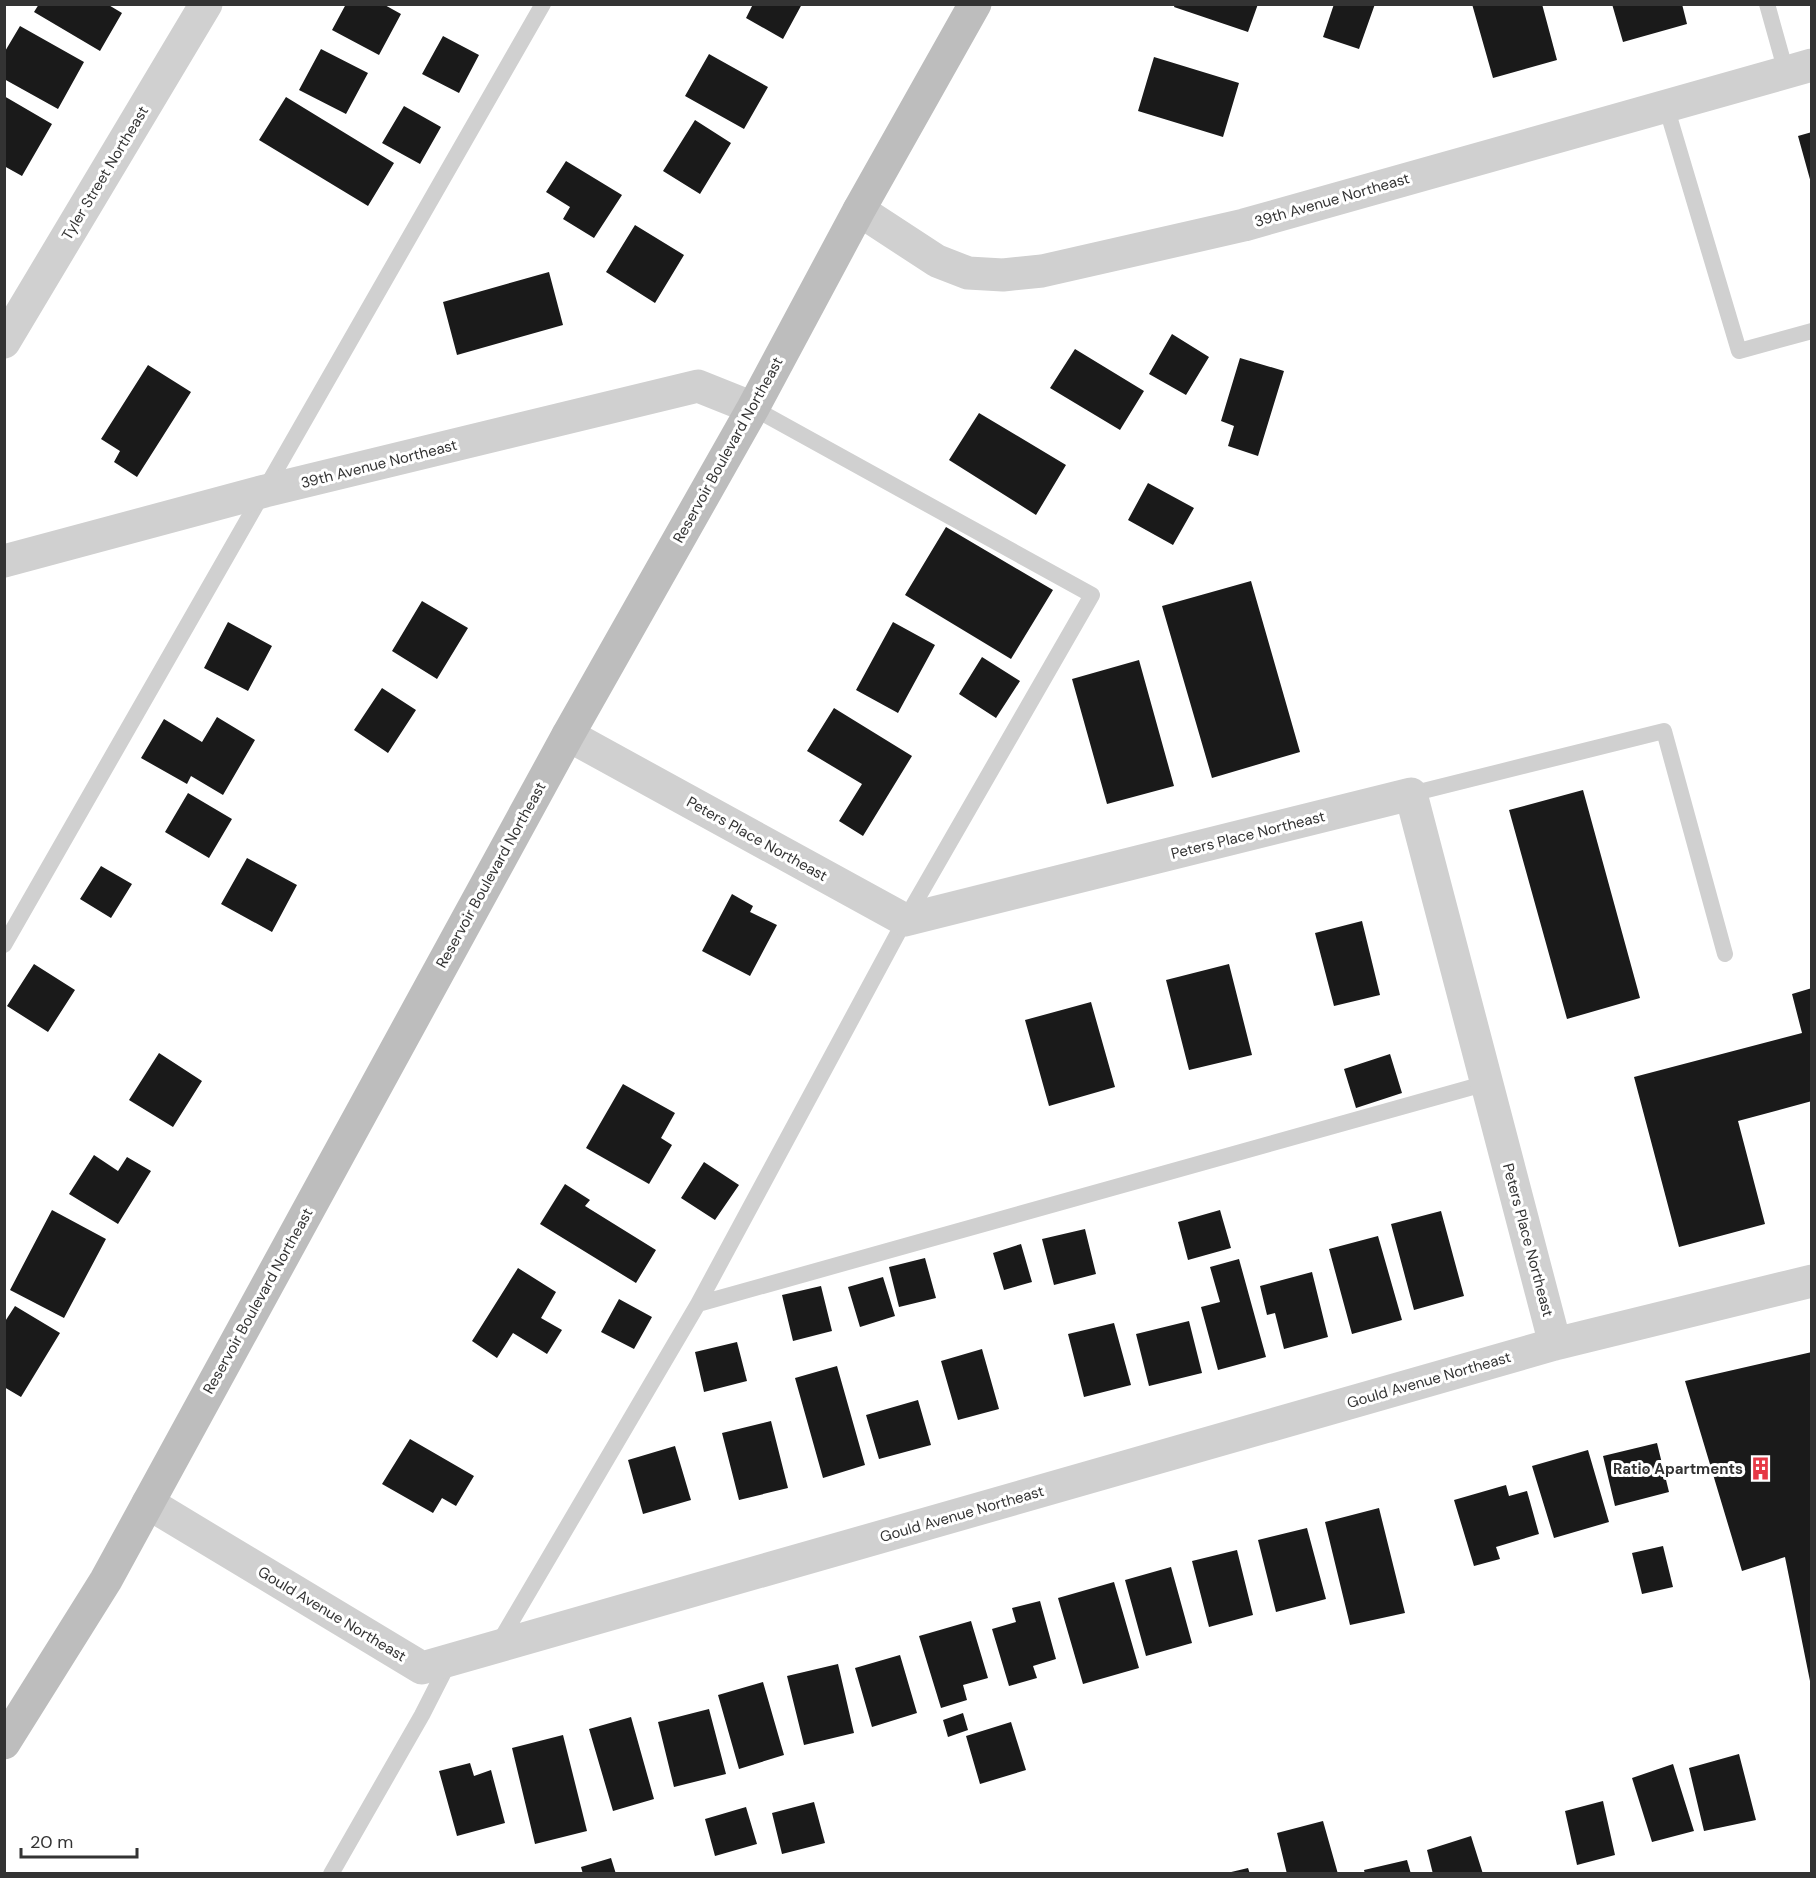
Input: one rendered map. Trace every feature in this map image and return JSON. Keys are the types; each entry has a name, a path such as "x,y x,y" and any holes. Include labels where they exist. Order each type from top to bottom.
{"street":[{"name":"Tyler Street Northeast","path":"4,342 206,4"},
{"name":"Reservoir Boulevard Northeast","path":"4,1743 106,1580 568,735 753,408 859,210 975,4"},
{"name":"39th Avenue Northeast","path":"859,210 937,261 968,273 1003,275 1042,271 1244,225 1799,69"},
{"name":"39th Avenue Northeast","path":"4,561 265,491 698,386 753,408"},
{"name":"Peters Place Northeast","path":"568,735 905,920 1412,794 1555,1344"},
{"name":"Gould Avenue Northeast","path":"148,1503 422,1668 1555,1344 1812,1281"}],"lane":[{"path":"4,945 543,4"},
{"path":"1767,4 1799,69"},
{"path":"1666,106 1739,351 1812,331"},
{"path":"496,1646 698,1305 905,920 1092,595 753,408"},
{"path":"1412,794 1664,731 1725,954"},
{"path":"698,1305 1487,1083"},
{"path":"331,1874 422,1715 451,1659"}],"building":[{"path":"39,4 107,4 122,13 100,51 34,12"},
{"path":"346,4 383,4 401,14 379,55 332,30"},
{"path":"753,4 802,4 783,39 746,18"},
{"path":"1175,4 1258,4 1248,32 1174,7"},
{"path":"1334,4 1375,4 1359,49 1323,37"},
{"path":"1472,4 1542,4 1557,60 1493,78"},
{"path":"1612,4 1682,4 1687,24 1623,42"},
{"path":"20,26 84,62 58,109 4,79 4,53"},
{"path":"443,36 479,55 459,93 422,74"},
{"path":"321,49 368,73 346,114 299,90"},
{"path":"709,54 768,87 744,129 685,96"},
{"path":"1154,57 1239,83 1223,137 1138,111"},
{"path":"4,96 52,124 22,176 4,166"},
{"path":"286,97 394,163 368,206 259,140"},
{"path":"404,106 441,127 420,164 382,143"},
{"path":"695,120 731,143 700,194 663,171"},
{"path":"1812,132 1812,183 1811,183 1798,136"},
{"path":"566,161 622,195 594,238 563,219 570,207 546,192"},
{"path":"635,225 684,255 655,303 606,272"},
{"path":"549,272 563,325 457,355 443,302"},
{"path":"1172,334 1209,357 1186,395 1149,374"},
{"path":"1075,349 1144,391 1120,430 1050,388"},
{"path":"1240,358 1284,371 1258,456 1228,446 1234,426 1221,421"},
{"path":"148,365 191,392 137,477 114,462 120,451 101,439"},
{"path":"979,413 1066,465 1036,515 949,460"},
{"path":"1148,483 1194,508 1173,545 1128,520"},
{"path":"946,527 1053,590 1011,659 905,595"},
{"path":"1251,581 1300,752 1212,778 1162,606"},
{"path":"422,601 468,628 437,679 392,651"},
{"path":"228,622 272,646 248,691 204,668"},
{"path":"893,622 935,645 898,713 856,690"},
{"path":"982,657 1020,681 996,718 959,694"},
{"path":"1139,660 1174,786 1107,804 1072,679"},
{"path":"382,688 416,710 388,753 354,730"},
{"path":"834,708 912,756 863,836 839,821 862,784 807,751"},
{"path":"217,717 255,740 223,795 191,776 187,784 141,758 164,719 202,742"},
{"path":"1583,790 1640,998 1567,1019 1509,810"},
{"path":"188,793 232,819 209,858 165,832"},
{"path":"247,858 297,885 272,932 221,904"},
{"path":"101,866 132,884 111,918 80,899"},
{"path":"732,894 753,906 750,912 777,925 750,976 702,951"},
{"path":"1362,921 1380,995 1334,1006 1315,933"},
{"path":"34,964 75,990 48,1032 7,1006"},
{"path":"1229,964 1252,1055 1189,1070 1166,980"},
{"path":"1812,988 1812,1101 1738,1121 1765,1224 1679,1247 1634,1077 1802,1033 1792,994"},
{"path":"1091,1002 1115,1087 1049,1106 1025,1020"},
{"path":"159,1053 202,1081 173,1127 129,1100"},
{"path":"1390,1054 1402,1093 1356,1108 1344,1069"},
{"path":"623,1084 675,1113 661,1138 672,1145 649,1184 586,1148"},
{"path":"94,1155 118,1171 127,1157 151,1171 118,1224 69,1194"},
{"path":"704,1162 739,1185 715,1220 681,1198"},
{"path":"565,1184 590,1200 585,1206 656,1250 636,1283 540,1224"},
{"path":"52,1210 106,1239 64,1318 10,1290"},
{"path":"1220,1210 1231,1248 1188,1260 1178,1222"},
{"path":"1441,1211 1464,1296 1414,1310 1391,1224"},
{"path":"1085,1229 1096,1274 1054,1285 1042,1239"},
{"path":"1378,1236 1402,1320 1352,1334 1329,1249"},
{"path":"1021,1244 1032,1282 1004,1290 993,1253"},
{"path":"925,1258 936,1298 899,1307 889,1267"},
{"path":"1239,1259 1266,1357 1218,1370 1201,1307 1220,1302 1210,1267"},
{"path":"518,1268 556,1292 541,1318 562,1330 547,1354 513,1333 497,1358 472,1341"},
{"path":"1312,1272 1328,1337 1284,1349 1275,1313 1267,1315 1260,1286"},
{"path":"883,1277 895,1316 860,1327 848,1287"},
{"path":"821,1286 832,1331 793,1341 782,1295"},
{"path":"619,1299 652,1317 634,1349 601,1332"},
{"path":"15,1306 60,1333 21,1397 4,1387 4,1323"},
{"path":"1189,1321 1202,1373 1149,1386 1136,1334"},
{"path":"1114,1323 1131,1385 1084,1397 1068,1334"},
{"path":"737,1342 747,1381 704,1392 695,1352"},
{"path":"982,1349 999,1409 958,1420 941,1361"},
{"name":"Ratio Apartments","path":"1812,1352 1812,1680 1810,1681 1785,1557 1742,1571 1685,1381"},
{"path":"837,1366 865,1465 823,1478 795,1378"},
{"path":"918,1400 931,1445 879,1459 866,1415"},
{"path":"771,1421 788,1488 739,1500 722,1433"},
{"path":"410,1439 474,1476 456,1506 442,1498 433,1513 382,1484"},
{"path":"1657,1443 1669,1492 1615,1506 1603,1456"},
{"path":"675,1446 691,1500 643,1514 628,1460"},
{"path":"1588,1450 1609,1522 1554,1538 1532,1466"},
{"path":"1506,1485 1509,1496 1527,1491 1539,1534 1496,1547 1500,1559 1474,1566 1454,1500"},
{"path":"1379,1508 1405,1613 1350,1625 1325,1522"},
{"path":"1307,1528 1326,1599 1276,1612 1258,1540"},
{"path":"1663,1546 1673,1587 1642,1594 1632,1553"},
{"path":"1237,1550 1253,1615 1209,1627 1192,1561"},
{"path":"1171,1567 1192,1643 1146,1656 1125,1580"},
{"path":"1114,1582 1139,1668 1083,1684 1058,1598"},
{"path":"1040,1601 1056,1659 1033,1666 1037,1678 1009,1686 992,1629 1016,1622 1012,1608"},
{"path":"971,1621 988,1678 963,1685 967,1700 941,1708 919,1636"},
{"path":"900,1655 917,1713 872,1727 855,1668"},
{"path":"838,1664 854,1733 804,1745 787,1676"},
{"path":"763,1682 784,1755 739,1769 718,1695"},
{"path":"709,1709 726,1774 674,1787 658,1722"},
{"path":"963,1713 968,1730 948,1737 943,1720"},
{"path":"631,1717 654,1799 613,1811 589,1729"},
{"path":"1011,1722 1026,1770 980,1784 966,1736"},
{"path":"563,1735 587,1831 535,1844 512,1748"},
{"path":"1739,1754 1756,1820 1704,1831 1689,1768"},
{"path":"470,1763 474,1776 491,1770 505,1823 457,1836 439,1771"},
{"path":"1673,1764 1694,1831 1652,1842 1632,1778"},
{"path":"1603,1801 1615,1855 1577,1865 1565,1811"},
{"path":"814,1802 825,1843 782,1854 772,1813"},
{"path":"746,1807 757,1844 715,1856 705,1819"},
{"path":"1323,1821 1338,1874 1287,1874 1277,1833"},
{"path":"1471,1836 1483,1874 1433,1874 1427,1850"},
{"path":"611,1858 616,1874 583,1874 581,1867"},
{"path":"1407,1860 1411,1874 1365,1874 1364,1870"},
{"path":"1248,1868 1250,1874 1227,1873"}],"place":[{"name":"Ratio Apartments","path":"1761,1469"}]}
